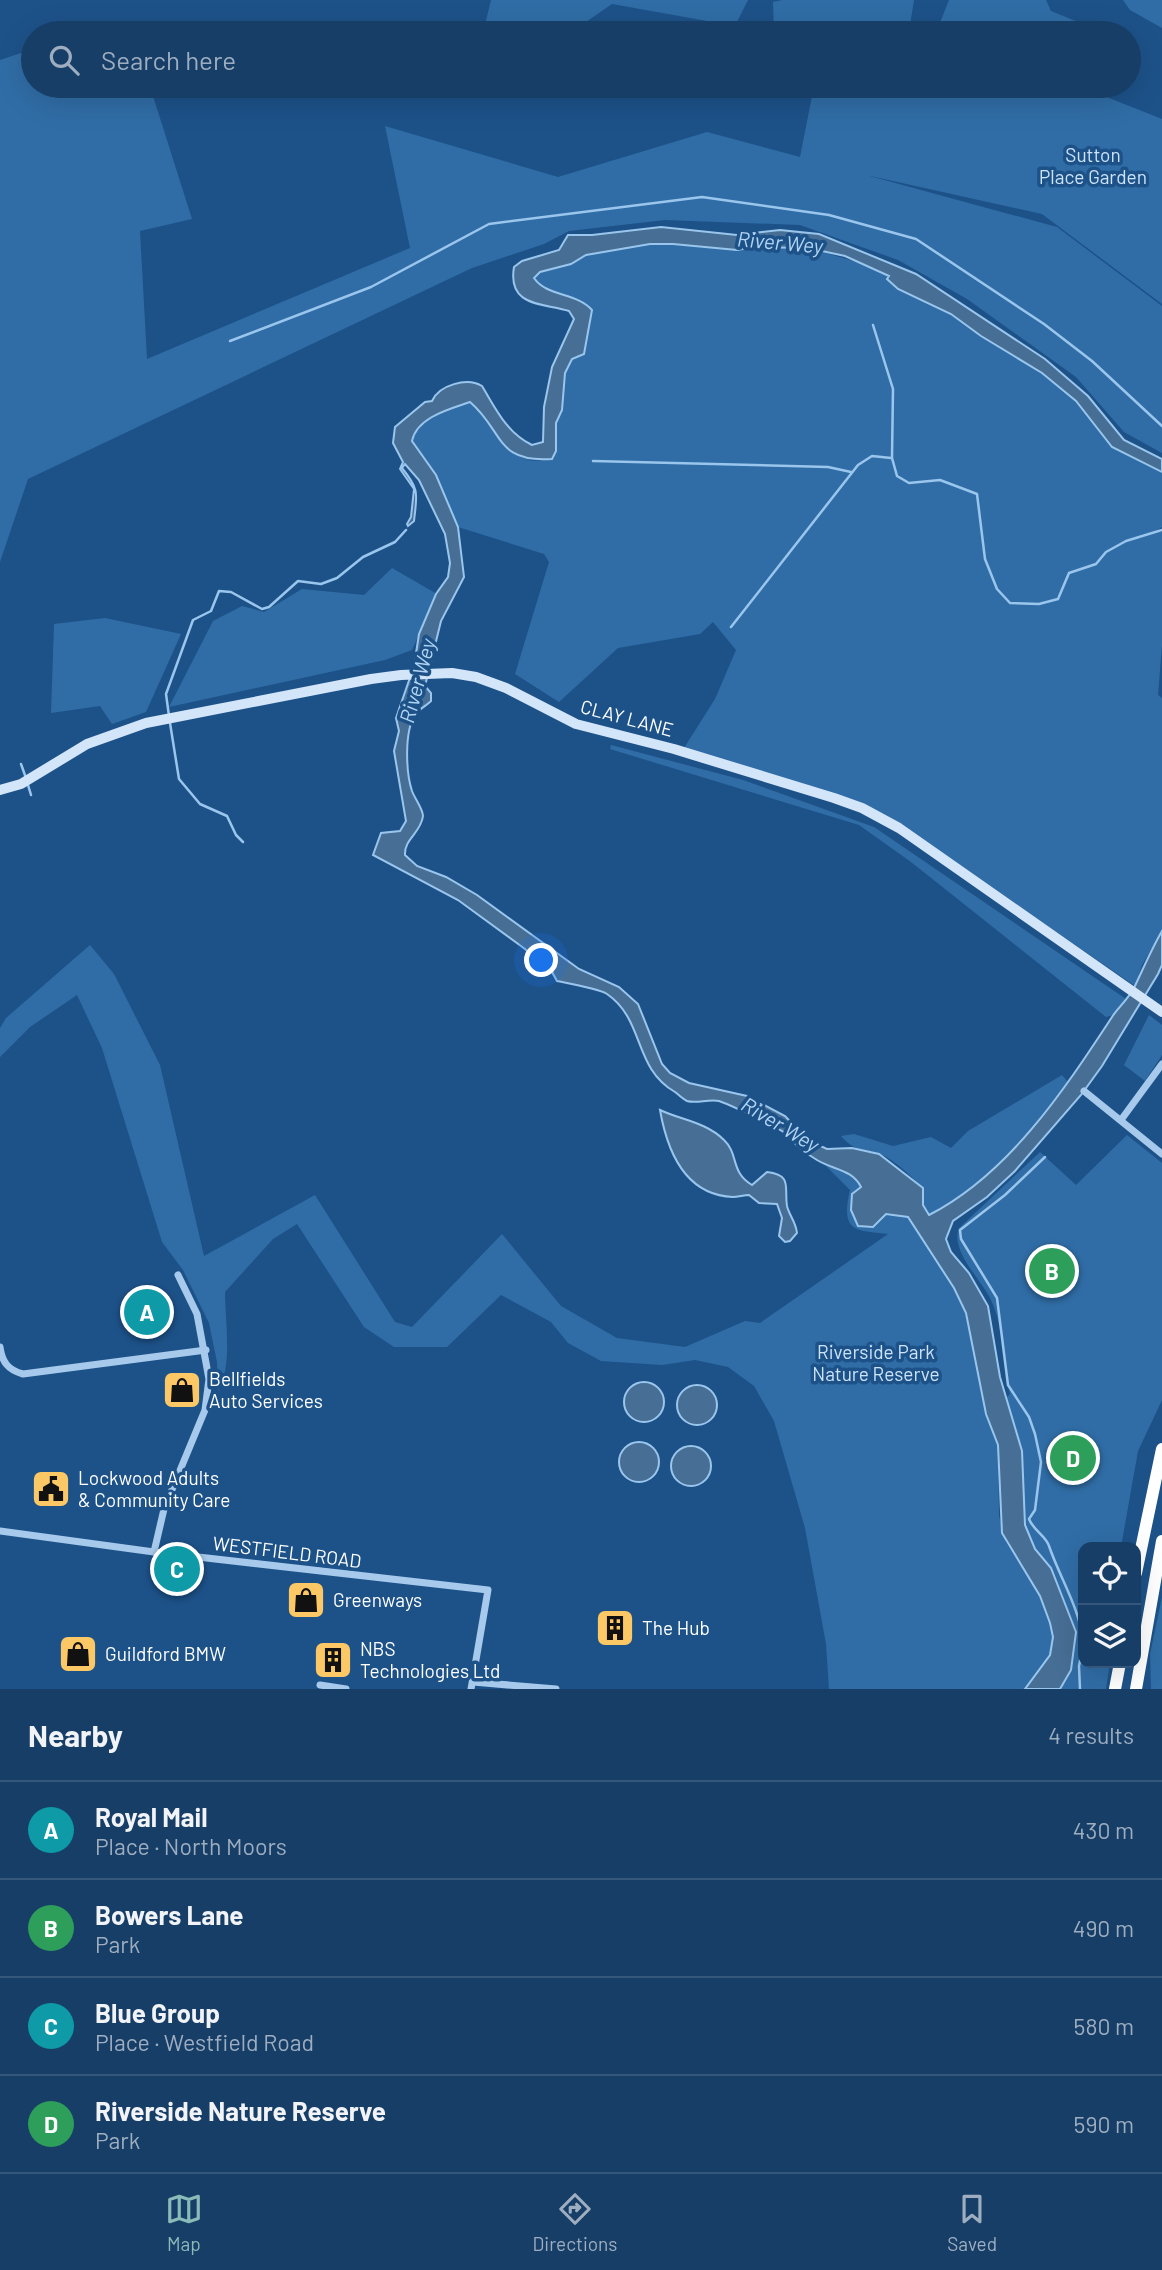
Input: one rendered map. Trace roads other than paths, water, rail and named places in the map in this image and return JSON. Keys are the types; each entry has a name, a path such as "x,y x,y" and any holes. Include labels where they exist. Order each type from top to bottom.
{"highway":[{"path":"1141,1549 1162,1449"},
{"path":"1136,1689 1162,1541"},
{"path":"1115,1689 1119,1668"}],"street":[{"name":"CLAY LANE","path":"0,790 21,784 87,744 169,718 409,674 476,677 506,688 576,724 674,749 862,808 899,828 1162,1012"},
{"path":"1121,1120 1162,1064"},
{"path":"1084,1091 1162,1154"},
{"path":"154,1552 164,1509 205,1410 209,1379 206,1350 197,1314 178,1275"},
{"path":"0,1347 1,1358 7,1366 23,1374 206,1350"},
{"name":"WESTFIELD ROAD","path":"0,1531 154,1552 488,1590 472,1686"},
{"path":"320,1685 346,1689"},
{"path":"472,1686 556,1689"}],"water":[{"name":"River Wey","path":"661,227 737,235 780,230 819,234 916,274 1045,359 1088,396 1124,440 1162,459 1162,472 1112,447 1076,401 1042,373 981,336 951,314 898,289 887,279 889,276 845,256 808,248 754,247 737,250 673,244 650,244 586,255 571,264 540,272 534,278 546,288 578,300 592,310 584,354 572,359 565,373 562,410 556,423 556,451 552,459 520,456 510,450 470,402 427,420 415,433 412,441 436,475 458,527 464,577 441,621 425,686 431,693 431,701 418,711 411,722 407,753 408,774 423,816 405,849 405,855 417,866 446,877 477,895 579,969 619,987 638,1004 662,1064 670,1073 689,1083 747,1096 785,1116 809,1141 827,1149 852,1148 879,1154 923,1188 923,1205 929,1215 958,1198 985,1177 1032,1128 1132,992 1162,931 1162,965 1158,974 1102,1066 1081,1095 1015,1171 987,1197 953,1221 946,1239 951,1252 969,1273 988,1306 1000,1377 1022,1451 1025,1525 1035,1549 1051,1568 1076,1632 1071,1670 1060,1689 1025,1689 1050,1655 1053,1637 1050,1623 1040,1596 1002,1533 998,1445 986,1414 966,1313 954,1288 908,1217 886,1214 873,1227 858,1226 851,1210 852,1194 861,1187 853,1177 817,1160 782,1131 742,1111 719,1101 694,1102 684,1099 662,1082 652,1070 628,1017 607,994 557,981 552,972 525,949 458,900 373,855 381,833 400,831 406,821 394,751 399,731 396,718 414,666 419,634 436,594 448,577 450,563 445,534 419,480 405,464 402,468 412,482 414,487 416,498 414,521 408,526 407,524 411,517 414,489 400,469 403,462 393,443 395,427 447,387 469,382 482,386 515,434 532,445 543,442 544,407 552,367 574,319 569,311 522,297 513,280 514,267 522,261 559,250 568,235"},
{"path":"660,1110 717,1134 729,1145 740,1174 752,1185 767,1172 784,1179 787,1206 797,1233 790,1241 785,1242 779,1236 782,1218 777,1204 759,1203 749,1195 733,1197 716,1194 690,1179 673,1155"},
{"path":"644,1382 658,1388 664,1402 658,1416 644,1422 630,1416 624,1402 630,1388"},
{"path":"697,1385 711,1391 717,1405 711,1419 697,1425 683,1419 677,1405 683,1391"},
{"path":"639,1442 653,1448 659,1462 653,1476 639,1482 625,1476 619,1462 625,1448"},
{"path":"691,1446 705,1452 711,1466 705,1480 691,1486 677,1480 671,1466 677,1452"}],"waterway":[{"path":"230,341 371,287 489,224 702,197 829,215 916,239 1044,324 1092,361 1162,426"},
{"path":"873,325 893,389 892,458 897,476 909,483 940,480 977,494 985,559 997,589 1010,603 1039,604 1058,599 1069,573 1096,564 1106,552 1126,541 1162,530"},
{"path":"731,627 858,465 872,456 891,458"},
{"path":"593,461 828,467 851,472"},
{"path":"169,716 166,694 193,620 211,611 219,591 231,592 262,609 269,607 298,581 321,584 337,578 363,557 395,542 406,530"},
{"path":"170,723 179,779 200,804 227,816 236,835 243,842"},
{"path":"21,764 26,778"},
{"path":"28,785 31,795"},
{"path":"1045,1157 1005,1195 960,1230 961,1239 997,1298 1008,1385 1029,1417 1035,1434 1041,1462 1035,1510 1029,1519 1047,1542 1078,1619"},
{"path":"1079,1668 1080,1689"}],"place":[{"name":"Bowers Lane","path":"1052,1271"},
{"name":"Royal Mail","path":"147,1312"},
{"name":"Bellfields Auto Services","path":"182,1390"},
{"name":"Riverside Nature Reserve","path":"1073,1458"},
{"name":"Lockwood Adults & Community Care","path":"51,1489"},
{"name":"Blue Group","path":"177,1569"},
{"name":"Greenways","path":"306,1600"},
{"name":"The Hub","path":"615,1628"},
{"name":"Guildford BMW","path":"78,1654"},
{"name":"NBS Technologies Ltd","path":"333,1660"}],"park label":[{"name":"Sutton Place Garden","path":"1093,166"},
{"name":"Riverside Park Nature Reserve","path":"876,1363"}]}
